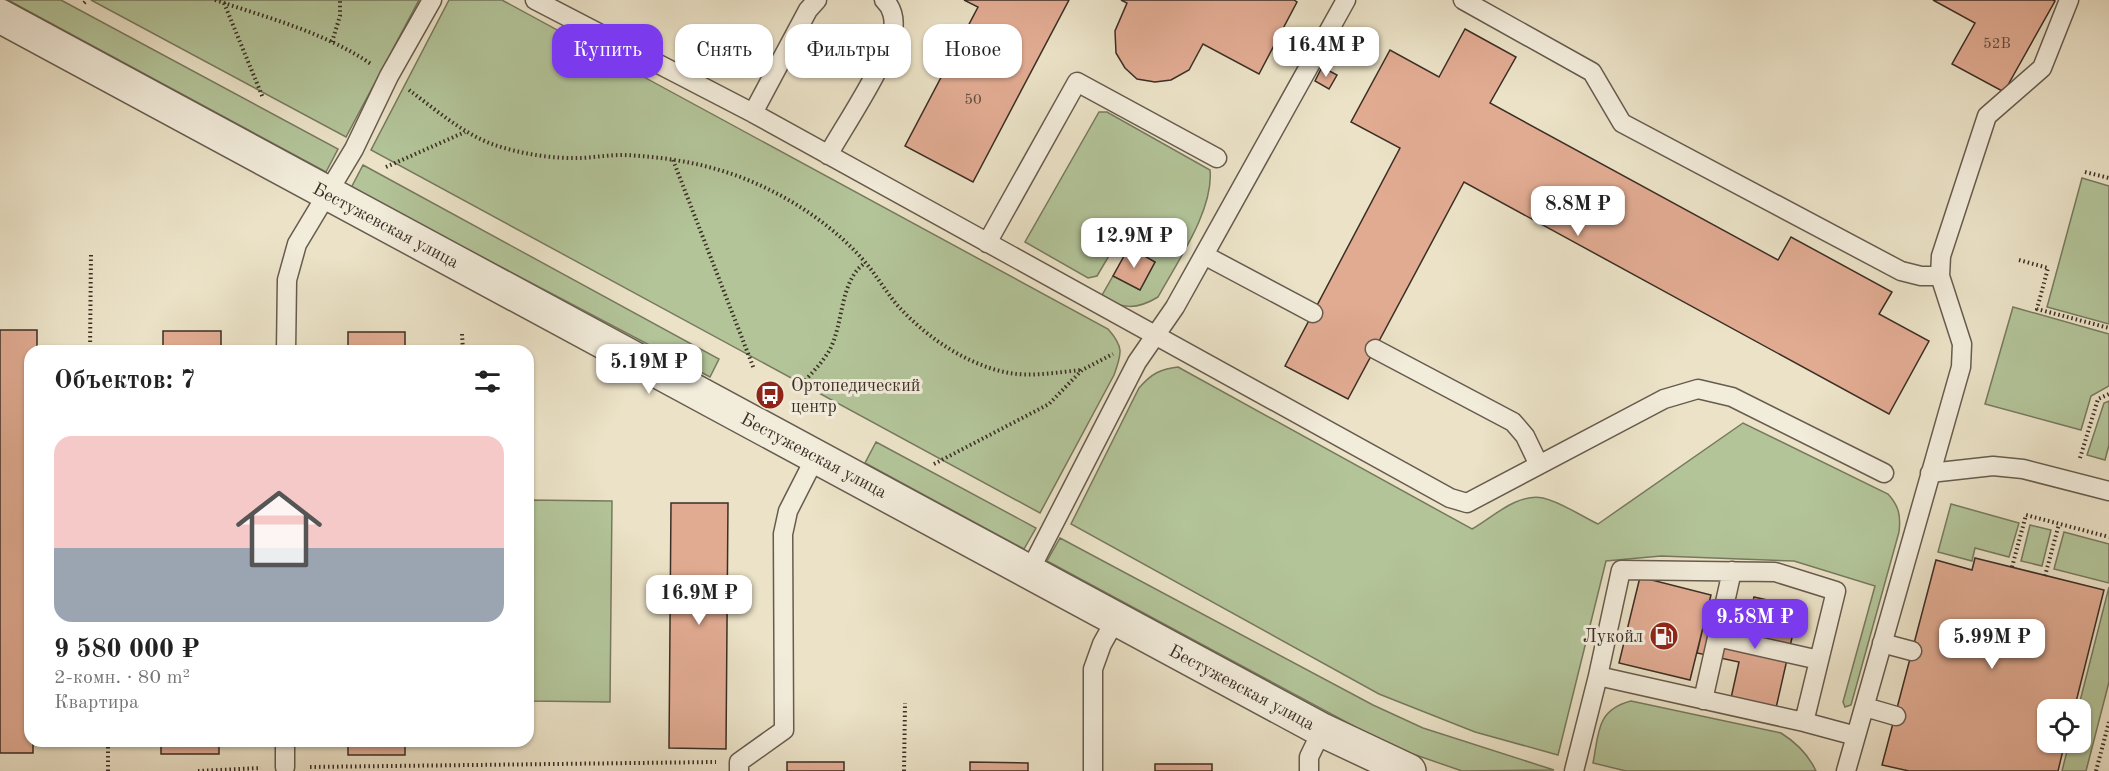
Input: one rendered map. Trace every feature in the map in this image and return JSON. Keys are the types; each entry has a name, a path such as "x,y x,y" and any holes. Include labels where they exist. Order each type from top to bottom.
{"street":[{"name":"Бестужевская улица","path":"0,16 1322,730 1409,771"}],"lane":[{"path":"286,345 287,280 297,244 354,149 389,76 432,0"},
{"path":"753,113 808,10 817,0"},
{"path":"828,155 885,54 894,29 891,7 884,0"},
{"path":"1029,572 1137,362 1204,255 1346,0"},
{"path":"1463,0 1592,72 1622,123 1901,271 1921,276 1940,276"},
{"path":"1846,771 1960,367 1962,344 1940,276 1941,256 1987,116 2042,68 2069,0"},
{"path":"546,2 753,113 1450,498 1467,503 1665,399 1698,389 1732,398 1884,473"},
{"path":"987,243 1077,82 1217,159"},
{"path":"1204,255 1313,313"},
{"path":"1375,349 1513,422 1524,436 1539,465"},
{"path":"739,766 784,730 783,534 788,511 816,456"},
{"path":"1930,473 1993,466 2023,469 2109,491"},
{"path":"1574,771 1621,570 1775,572 1836,591 1804,722"},
{"path":"1703,700 1732,571"},
{"path":"1093,771 1093,669 1102,644 1116,618"},
{"path":"1718,637 1819,660"},
{"path":"1882,642 1912,651"},
{"path":"1598,676 1804,722 1856,736"},
{"path":"1865,707 1896,716"},
{"path":"1309,771 1309,757 1322,730"},
{"path":"285,747 285,767"}],"path":[{"path":"215,0 332,42 353,52 466,131 492,144 533,154 580,158 621,155 673,159 724,170 773,191 825,224 865,263 898,306 927,333 957,354 1010,373 1082,370"},
{"path":"332,42 340,16 340,0"},
{"path":"224,3 263,98"},
{"path":"386,167 466,131"},
{"path":"673,159 754,369"},
{"path":"2085,172 2109,178"},
{"path":"90,345 91,252"},
{"path":"2019,260 2048,268 2037,309 2109,328"},
{"path":"795,390 829,350 849,285 858,268 865,263"},
{"path":"462,334 463,345"},
{"path":"934,464 1049,404 1082,370 1155,336"},
{"path":"2073,482 2098,399 2109,394"},
{"path":"2013,567 2026,515 2109,537"},
{"path":"2046,576 2059,524"},
{"path":"904,703 904,771"},
{"path":"2096,771 2109,722"},
{"path":"108,747 108,771"},
{"path":"198,771 285,767 739,766"}],"green space":[{"path":"8,0 61,0 338,149 326,172"},
{"path":"91,0 419,0 346,137"},
{"path":"449,0 502,0 552,27 552,78 646,78 1108,329 1119,346 1119,361 1114,375 1040,513 371,150"},
{"path":"1099,112 1107,112 1210,170 1210,186 1206,202 1184,252 1158,297 1136,306 1123,306 1101,297 1113,276 1140,290 1155,262 1129,248 1125,255 1113,249 1097,276 1088,278 1025,242"},
{"path":"363,165 719,359 710,377 351,188"},
{"path":"2082,178 2109,186 2109,324 2047,307"},
{"path":"2013,307 2109,334 2109,386 2091,396 2081,430 1985,404"},
{"path":"1178,367 1472,529 1515,502 1533,497 1557,503 1598,524 1743,423 1888,494 1898,511 1899,532 1851,705 1845,707 1843,702 1875,586 1794,561 1661,556 1606,561 1558,755 1475,732 1379,694 1071,524 1139,388 1156,373"},
{"path":"2109,401 2109,445 2105,460 2087,455 2104,403"},
{"path":"876,442 1036,528 1024,549 865,463"},
{"path":"534,500 612,501 610,702 534,701"},
{"path":"1951,504 2019,523 2009,557 1975,548 1972,561 1938,552"},
{"path":"2030,525 2051,530 2042,566 2021,561"},
{"path":"2064,532 2109,544 2109,583 2054,569"},
{"path":"1060,538 1373,705 1423,728 1554,770 1462,771 1410,753 1361,730 1047,561"},
{"path":"2109,587 2109,682 2091,752 2091,699 2081,699"},
{"path":"1631,701 1781,733 1801,749 1816,771 1626,771 1593,763 1598,733 1605,717 1611,710"},
{"path":"2066,753 2091,753 2086,771 2062,771"}],"building":[{"path":"964,0 1069,0 973,182 905,146 941,78 1022,78 1022,24 969,24 978,7"},
{"path":"1121,0 1294,0 1297,2 1259,74 1203,44 1189,70 1171,80 1155,82 1137,79 1125,68 1116,53 1115,31 1127,3"},
{"path":"1933,0 2055,1 2004,92 1952,64 1975,23"},
{"path":"1465,29 1516,57 1490,103 1778,260 1791,237 1892,292 1879,314 1929,341 1889,414 1464,182 1348,399 1285,366 1400,148 1351,122 1390,50 1439,77"},
{"path":"1322,67 1337,75 1329,89 1315,81"},
{"path":"1129,247 1155,262 1140,290 1113,276"},
{"path":"0,330 37,330 37,345 24,345 24,747 33,747 33,753 0,753"},
{"path":"163,331 221,331 221,345 163,345"},
{"path":"348,332 405,332 405,345 348,345"},
{"path":"671,503 728,503 726,749 669,748"},
{"path":"1975,558 2104,590 2077,699 2037,699 2037,753 2062,753 2058,771 1909,771 1882,765 1936,560 1972,570"},
{"name":"Лукойл","path":"1640,577 1711,595 1690,680 1619,663"},
{"path":"1754,597 1799,607 1776,708 1731,698 1739,662 1697,653 1705,619 1746,628"},
{"path":"161,747 219,747 219,754 161,754"},
{"path":"348,747 405,747 405,755 348,755"},
{"path":"787,762 844,762 844,771 787,771"},
{"path":"970,762 1028,763 1028,771 970,771"},
{"path":"1155,764 1212,764 1212,771 1155,771"}],"place":[{"name":"Ортопедический центр","path":"770,395"},
{"name":"Лукойл","path":"1664,636"}]}
